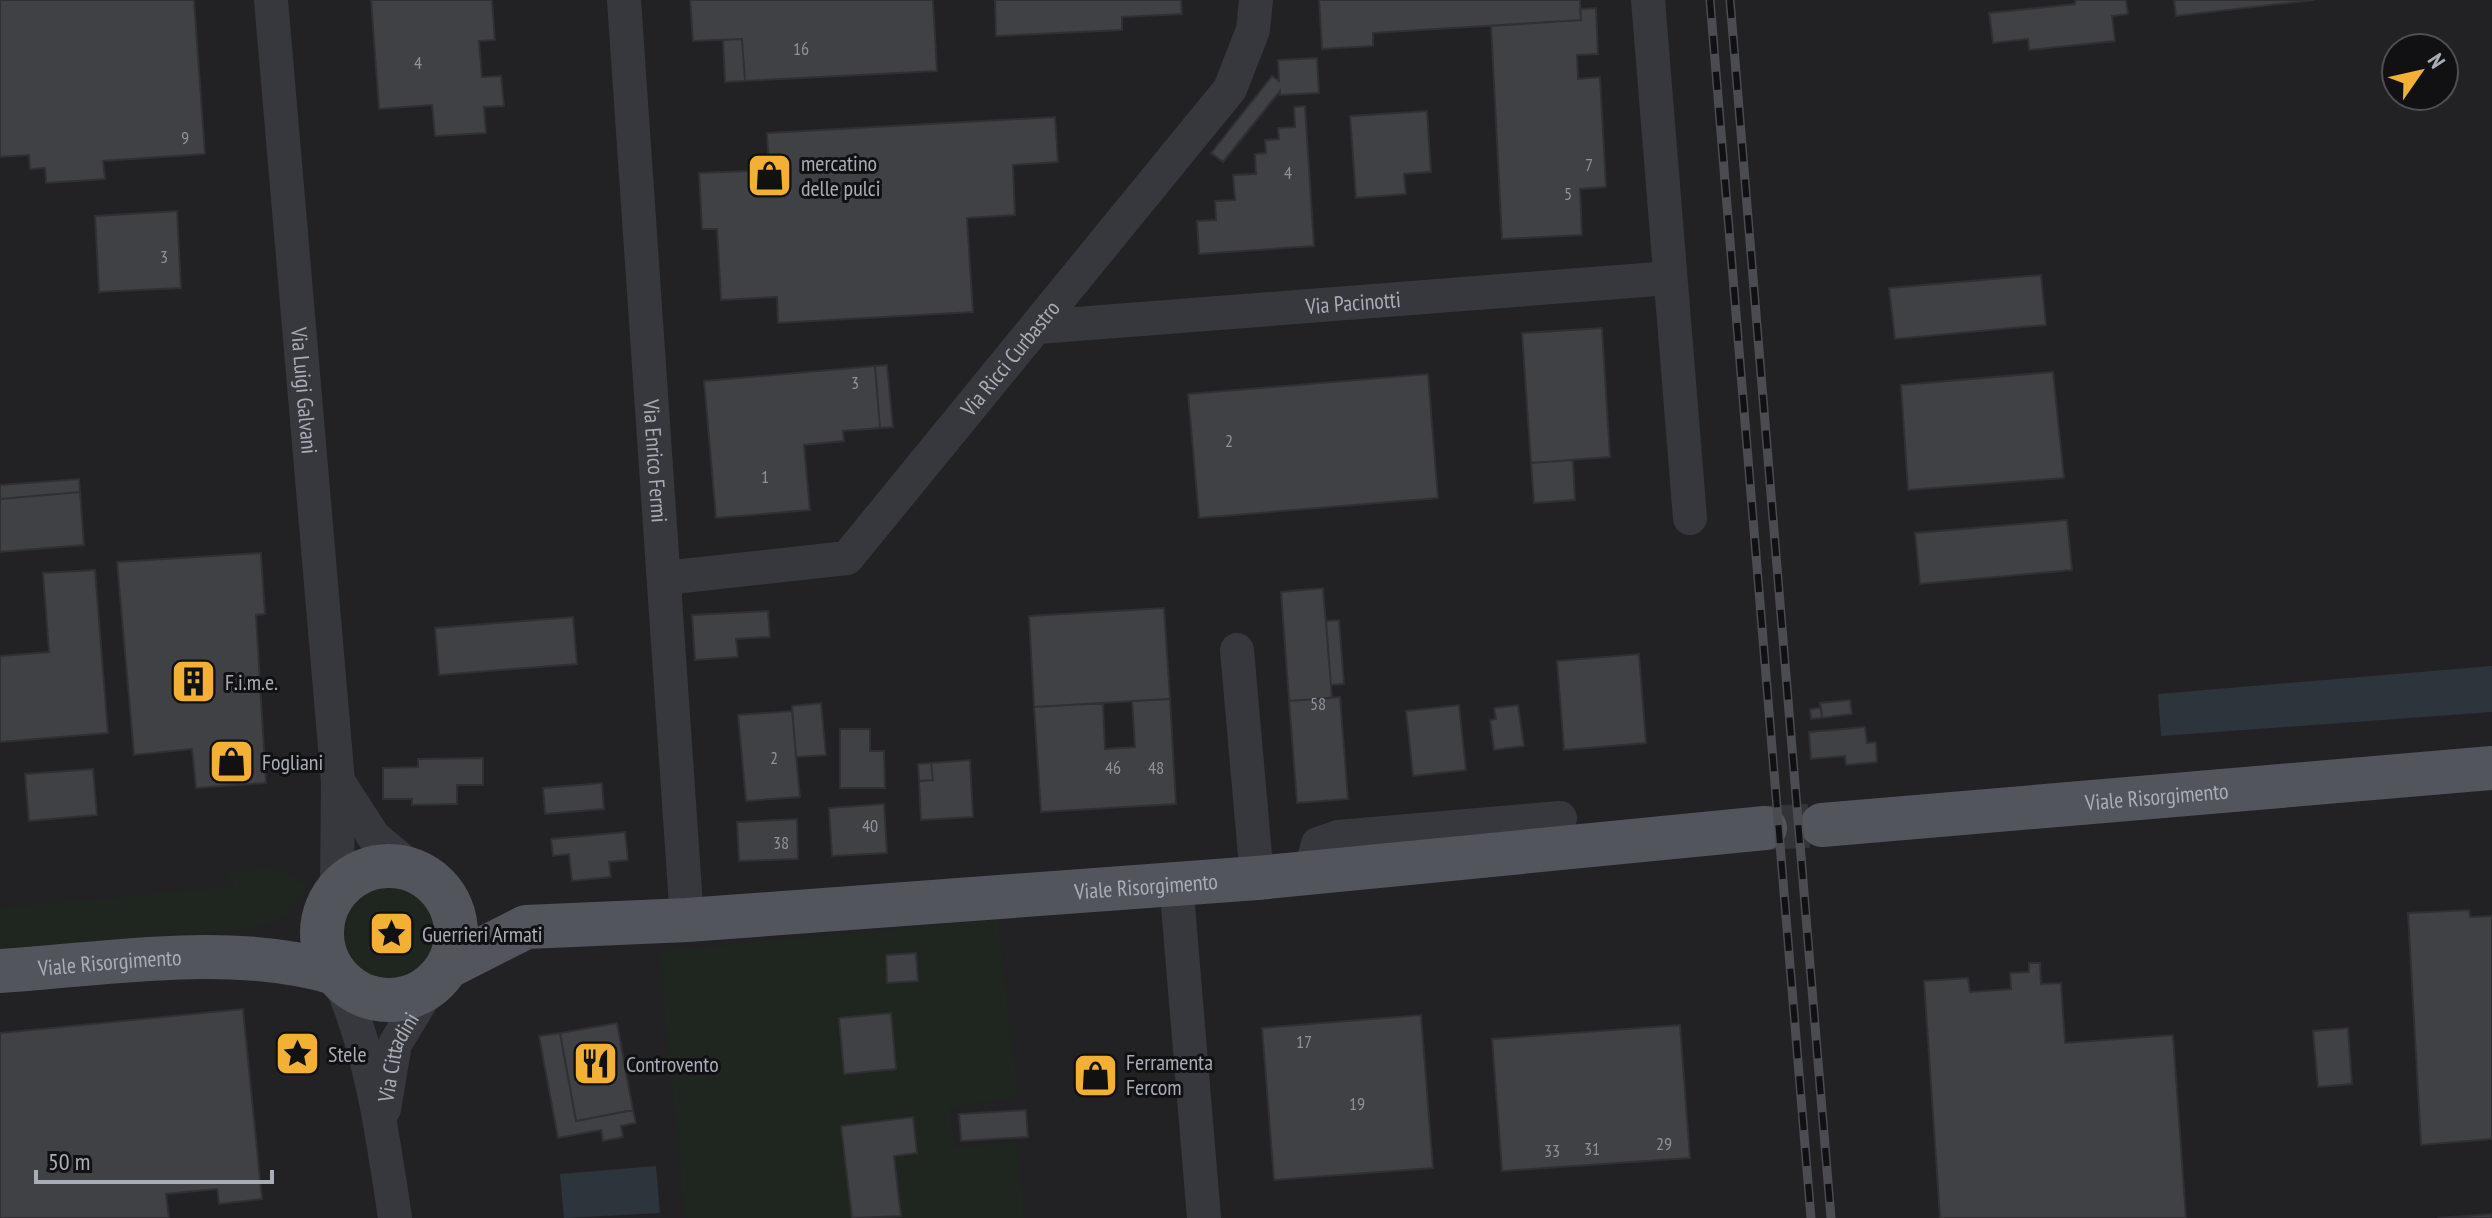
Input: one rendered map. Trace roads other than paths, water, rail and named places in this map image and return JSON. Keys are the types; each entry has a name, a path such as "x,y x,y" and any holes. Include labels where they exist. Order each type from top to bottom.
{"main road":[{"name":"Viale Risorgimento","path":"1822,825 2492,768"},
{"name":"Viale Risorgimento","path":"438,976 526,927 687,920 1257,878 1311,870 1765,828"},
{"path":"380,866 430,883 456,930 438,976 400,999 383,1000 367,997 337,976 322,937 332,899 354,876 380,866"},
{"name":"Viale Risorgimento","path":"430,883 526,927"},
{"name":"Viale Risorgimento","path":"218,957 295,927 332,899"},
{"name":"Viale Risorgimento","path":"0,971 218,957 301,963 337,976"}],"street":[{"name":"Via Luigi Galvani","path":"271,0 338,782 332,899"},
{"name":"Via Enrico Fermi","path":"624,0 687,920"},
{"name":"Via Ricci Curbastro","path":"664,578 847,558 1230,89 1253,30 1256,0"},
{"path":"1648,0 1690,518"},
{"name":"Via Pacinotti","path":"1038,327 1670,278"},
{"path":"1237,650 1257,878"},
{"name":"Via Luigi Galvani","path":"338,782 374,837 430,883"},
{"path":"1311,870 1318,844 1338,837 1560,818"},
{"path":"1176,882 1204,1218"},
{"name":"Via Cittadini","path":"337,976 362,1046 382,1133 395,1218"},
{"name":"Via Cittadini","path":"382,1133 385,1087 395,1044 438,976"}],"tunnel":[{"path":"1765,828 1822,825"}],"railway":[{"path":"1710,0 1811,1218"},
{"path":"1730,0 1831,1218"}],"place":[{"name":"mercatino delle pulci","path":"770,176"},
{"name":"F.i.m.e.","path":"194,682"},
{"name":"Fogliani","path":"231,762"},
{"name":"Guerrieri Armati","path":"391,934"},
{"name":"Stele","path":"297,1054"},
{"name":"Controvento","path":"595,1064"},
{"name":"Ferramenta Fercom","path":"1095,1075"}]}
